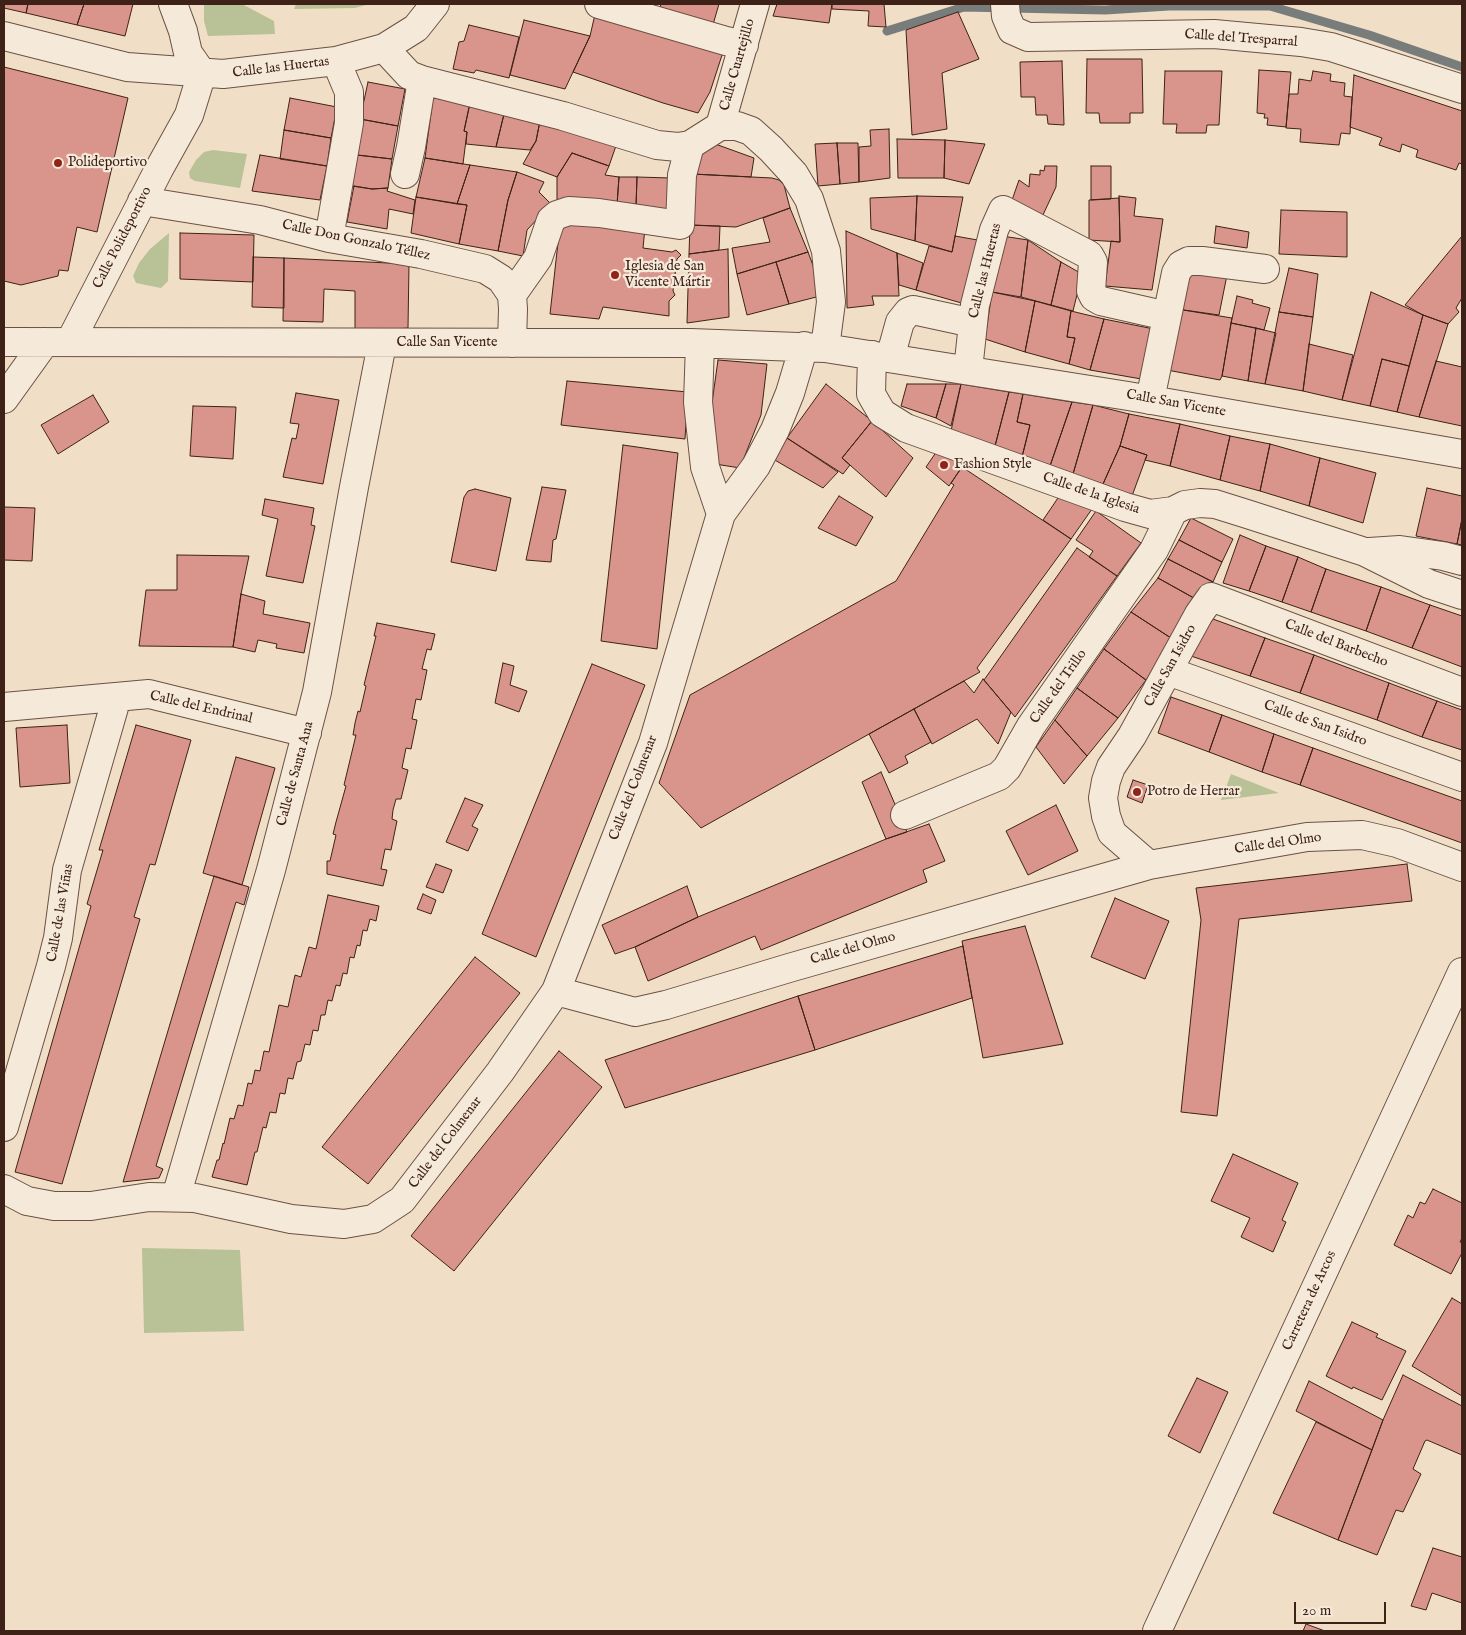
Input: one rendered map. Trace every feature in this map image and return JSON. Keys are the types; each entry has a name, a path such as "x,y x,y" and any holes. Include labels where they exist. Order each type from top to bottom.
{"street":[{"path":"173,4 183,31 188,53 202,73"},
{"name":"Calle las Huertas","path":"202,73 223,74 336,61 384,48 416,28 435,4"},
{"path":"599,4 744,45"},
{"name":"Calle Cuartejillo","path":"720,126 755,4"},
{"name":"Calle del Tresparral","path":"1006,10 1012,30 1028,37 1214,34 1301,42 1331,47 1462,89"},
{"path":"4,36 127,67 202,73"},
{"path":"384,48 409,75 422,80 563,116 657,145 678,147 690,145 720,126 737,126 751,131 794,174 809,199 826,251 831,302 814,347"},
{"path":"329,238 349,122 349,92 336,61"},
{"name":"Calle Polideportivo","path":"4,399 58,342 142,202 189,115 202,73"},
{"path":"405,174 422,80"},
{"path":"512,343 512,295 538,258 551,220 557,215 569,211 599,213 680,224 682,175 690,145"},
{"name":"Calle Don Gonzalo Téllez","path":"142,202 260,220 329,238 421,254 485,269 501,279 512,295"},
{"name":"Calle las Huertas","path":"968,370 976,305 994,230 1003,210 1089,255 1093,262 1091,291 1094,297 1101,301 1167,316"},
{"path":"1150,400 1176,273 1181,265 1189,261 1202,261 1265,269"},
{"path":"881,356 900,322 908,312 913,310 973,323"},
{"name":"Calle San Vicente","path":"4,342 700,344 814,347 881,356 1150,400 1462,454"},
{"name":"Calle de Santa Ana","path":"176,1197 271,870 317,692 382,344"},
{"path":"700,344 698,402 705,467 721,514"},
{"name":"Calle del Colmenar","path":"4,1189 27,1201 54,1206 91,1206 149,1197 195,1198 291,1219 344,1224 373,1219 402,1200 500,1072 556,991 652,743 721,514 756,466 814,347"},
{"name":"Calle de la Iglesia","path":"881,356 871,394 882,413 906,428 1125,507 1150,514 1172,511 1186,505 1200,503 1216,504 1365,552 1429,584 1462,595"},
{"name":"Calle del Trillo","path":"905,815 999,776 1007,768 1031,726 1154,550 1172,511"},
{"name":"Calle de la Iglesia","path":"1365,552 1400,550 1443,556 1462,561"},
{"name":"Calle San Isidro","path":"1149,865 1112,833 1106,816 1103,798 1111,767 1132,736 1210,597"},
{"name":"Calle del Barbecho","path":"1210,597 1462,692"},
{"name":"Calle de San Isidro","path":"1168,671 1462,777"},
{"name":"Calle del Endrinal","path":"4,707 149,694 307,733"},
{"name":"Calle de las Viñas","path":"4,1127 52,966 68,870 117,698"},
{"name":"Calle del Olmo","path":"556,991 635,1012 666,1006 789,968 1149,865 1307,837 1362,835 1396,843 1462,867"},
{"name":"Carretera de Arcos","path":"1157,1631 1462,972"}],"green space":[{"path":"204,4 242,4 274,21 275,34 208,36 204,21"},
{"path":"296,4 370,4 355,8 294,9"},
{"path":"213,150 247,154 240,188 195,181 190,178 189,172 196,160 204,152"},
{"path":"169,233 168,281 161,288 136,283 133,276 139,263 150,249"},
{"path":"1231,774 1279,793 1221,800"},
{"path":"142,1248 240,1250 244,1331 144,1333"}],"building":[{"path":"4,4 28,4 26,13 4,8"},
{"path":"28,4 84,4 77,25 26,13"},
{"path":"84,4 133,4 125,36 77,25"},
{"path":"661,4 719,4 712,28 658,13"},
{"path":"777,4 832,4 829,23 773,16"},
{"path":"832,4 884,4 886,27 868,26 869,11 832,9"},
{"path":"596,10 724,49 710,92 698,113 573,72 590,36"},
{"path":"958,12 979,59 942,73 947,129 912,135 906,30"},
{"path":"524,20 590,36 565,89 510,75"},
{"path":"469,25 519,37 509,78 476,70 474,73 453,69 459,42 464,41"},
{"path":"1087,59 1142,59 1143,113 1130,113 1130,123 1100,123 1099,113 1086,113"},
{"path":"1062,61 1064,125 1048,124 1047,115 1036,115 1035,97 1021,97 1020,62"},
{"name":"Polideportivo","path":"4,67 128,98 97,232 77,227 68,271 59,270 58,276 21,285 4,281"},
{"path":"1259,70 1291,72 1286,127 1267,125 1268,118 1264,118 1265,114 1257,113"},
{"path":"1165,71 1222,71 1219,125 1207,125 1206,133 1176,133 1177,124 1163,124"},
{"path":"1313,71 1331,74 1330,81 1345,83 1344,96 1352,97 1350,134 1341,133 1339,145 1300,142 1301,129 1286,128 1289,94 1298,94 1299,79 1311,81"},
{"path":"1354,75 1462,111 1462,164 1459,163 1456,170 1416,157 1418,150 1402,144 1400,152 1379,145 1382,138 1350,127"},
{"path":"368,82 405,89 398,126 360,119"},
{"path":"290,98 337,107 331,138 284,130"},
{"path":"433,98 470,103 464,131 467,132 463,164 425,158"},
{"path":"470,103 505,110 496,147 466,144 467,132 464,131"},
{"path":"505,110 541,116 536,141 530,150 496,147"},
{"path":"541,116 618,140 609,166 572,153 557,177 523,164 536,141"},
{"path":"360,119 398,126 392,159 357,155"},
{"path":"889,129 890,178 859,182 859,147 871,146 870,130"},
{"path":"284,130 331,138 327,166 280,159"},
{"path":"897,139 945,140 944,178 898,178"},
{"path":"945,140 985,144 969,184 944,178"},
{"path":"707,141 754,158 751,177 692,174"},
{"path":"837,143 840,184 818,186 815,144"},
{"path":"837,143 858,143 859,182 840,184"},
{"path":"572,153 609,166 605,175 619,177 617,205 557,203 557,177"},
{"path":"260,155 327,166 320,200 252,191"},
{"path":"357,155 392,159 388,188 372,189 352,186"},
{"path":"425,158 470,165 457,204 416,197"},
{"path":"470,165 517,172 508,200 498,251 459,244 467,205 457,204"},
{"path":"1045,166 1057,166 1056,187 1042,217 1011,203 1019,180 1029,187 1030,174 1040,175 1040,170 1044,171"},
{"path":"1091,166 1111,166 1111,199 1091,200"},
{"path":"517,172 544,182 539,192 551,204 527,230 523,256 498,251 508,200"},
{"path":"692,174 772,178 779,180 784,185 790,208 736,227 690,225"},
{"path":"619,177 637,177 636,207 617,205"},
{"path":"637,177 671,178 670,211 636,207"},
{"path":"354,186 372,189 388,188 387,191 415,200 413,214 389,209 387,229 347,222"},
{"path":"917,196 915,241 871,229 870,198"},
{"path":"917,196 963,197 952,252 915,241"},
{"path":"1119,196 1136,198 1134,216 1163,219 1152,290 1105,286 1111,241 1120,242"},
{"path":"416,197 467,205 459,244 411,233"},
{"path":"1119,198 1120,242 1089,240 1089,200"},
{"path":"790,208 808,252 737,274 732,248 770,242 763,218"},
{"path":"1281,210 1347,212 1347,257 1279,254"},
{"name":"Iglesia de San Vicente Mártir","path":"561,216 645,228 643,248 672,252 676,250 681,255 677,259 673,291 675,295 669,301 669,316 603,307 599,319 550,314"},
{"path":"690,225 720,226 719,250 689,254"},
{"path":"1216,226 1249,232 1247,248 1214,243"},
{"path":"846,231 897,253 899,296 872,296 874,305 847,308"},
{"path":"180,233 254,235 253,282 180,279"},
{"path":"955,236 983,241 965,304 916,290 929,246 952,252"},
{"path":"1002,236 1028,240 1021,297 992,292"},
{"path":"1462,236 1462,298 1456,308 1459,312 1448,324 1423,315 1405,305"},
{"path":"1028,240 1061,262 1051,305 1021,297"},
{"path":"728,249 729,317 687,323 689,254"},
{"path":"808,252 824,295 789,304 776,262"},
{"path":"897,253 923,263 916,290 899,285"},
{"path":"253,257 284,258 284,308 252,307"},
{"path":"284,258 409,264 408,328 355,332 355,291 324,289 323,322 283,321"},
{"path":"776,262 789,304 747,315 737,274"},
{"path":"1061,262 1082,274 1073,311 1051,305"},
{"path":"1185,268 1227,275 1219,315 1177,309"},
{"path":"1289,268 1318,274 1313,317 1279,312"},
{"path":"992,292 1035,301 1025,352 985,339"},
{"path":"1371,292 1423,315 1409,366 1382,359 1370,406 1342,400"},
{"path":"1237,296 1253,300 1252,303 1270,308 1264,330 1231,323"},
{"path":"1035,301 1071,311 1067,337 1075,338 1069,364 1025,352"},
{"path":"1177,309 1232,318 1220,380 1167,370"},
{"path":"1071,311 1104,319 1090,370 1069,364 1075,338 1067,337"},
{"path":"1279,312 1313,317 1303,391 1265,384"},
{"path":"1423,315 1448,324 1419,417 1397,412"},
{"path":"1104,319 1159,330 1147,380 1090,370"},
{"path":"1231,323 1256,328 1248,381 1222,376"},
{"path":"1256,328 1276,333 1265,384 1248,381"},
{"path":"1309,344 1353,355 1342,400 1303,391"},
{"path":"1382,359 1409,366 1397,412 1370,406"},
{"path":"718,360 767,364 761,415 740,468 715,464 711,410"},
{"path":"1436,361 1462,367 1462,426 1419,417"},
{"path":"567,381 688,392 685,439 561,425"},
{"path":"826,384 872,421 842,458 850,465 843,474 787,438"},
{"path":"907,384 946,384 936,418 901,406"},
{"path":"946,384 961,384 951,426 936,418"},
{"path":"961,384 1009,392 995,446 951,431"},
{"path":"1009,392 1023,394 1017,422 1030,425 1022,457 995,446"},
{"path":"296,393 339,400 323,484 283,477 292,438 296,439 299,424 290,423"},
{"path":"1023,394 1072,402 1050,466 1022,457 1030,425 1017,422"},
{"path":"93,395 109,422 58,454 41,425"},
{"path":"1072,402 1093,405 1073,474 1050,466"},
{"path":"1093,405 1129,414 1120,446 1103,484 1073,474"},
{"path":"193,406 236,407 233,459 190,456"},
{"path":"1129,414 1180,424 1170,466 1145,460 1147,455 1120,446"},
{"path":"872,421 913,458 886,497 842,458"},
{"path":"1180,424 1230,436 1220,480 1170,466"},
{"path":"1230,436 1270,444 1260,491 1220,480"},
{"path":"787,438 838,472 823,488 773,459"},
{"path":"1270,444 1320,458 1309,506 1260,491"},
{"path":"623,445 678,453 657,649 601,641"},
{"path":"1120,446 1147,455 1132,496 1103,484"},
{"path":"939,448 962,467 949,486 926,467"},
{"path":"1320,458 1376,473 1363,523 1309,506"},
{"path":"962,467 1071,539 977,668 980,672 701,828 659,783 690,695 896,581 954,485 951,483"},
{"path":"542,487 566,490 556,539 553,540 551,562 526,560"},
{"path":"1427,488 1462,496 1462,519 1457,544 1416,536"},
{"path":"475,489 511,498 496,571 451,562 464,497 468,491"},
{"path":"1060,495 1092,509 1071,539 1043,520"},
{"path":"839,496 873,517 856,546 818,528"},
{"path":"265,499 314,508 311,525 315,526 303,583 266,576 278,519 262,515"},
{"path":"4,507 35,508 32,561 4,560"},
{"path":"1096,511 1141,543 1117,576 1089,557 1093,551 1076,540"},
{"path":"1191,518 1233,539 1222,562 1179,540"},
{"path":"1462,519 1462,545 1457,544"},
{"path":"1240,535 1266,546 1249,591 1223,583"},
{"path":"1179,540 1222,562 1213,582 1168,559"},
{"path":"1266,546 1298,557 1282,602 1249,591"},
{"path":"1077,548 1117,576 1015,717 984,680"},
{"path":"177,555 249,556 233,647 139,646 146,590 177,590"},
{"path":"1298,557 1326,569 1311,612 1282,602"},
{"path":"1168,559 1213,582 1201,602 1158,578"},
{"path":"1326,569 1381,587 1366,631 1311,612"},
{"path":"1158,578 1201,602 1174,640 1131,612"},
{"path":"1381,587 1430,605 1412,648 1366,631"},
{"path":"241,594 265,601 263,614 310,623 304,653 276,648 277,644 258,640 255,652 233,647"},
{"path":"1430,605 1462,616 1462,667 1412,648"},
{"path":"1131,612 1174,640 1146,680 1104,649"},
{"path":"1202,615 1265,638 1250,676 1188,655"},
{"path":"377,623 435,634 431,650 427,649 422,669 427,670 421,700 416,699 412,719 417,720 411,749 406,748 402,768 408,770 401,799 396,799 393,810 392,819 397,821 391,850 385,849 381,869 387,870 383,886 327,874 327,861 330,861 336,835 333,834 346,786 344,785 356,735 353,735 355,723 358,711 360,712 366,686 364,685 376,636 374,636"},
{"path":"1265,638 1314,655 1300,693 1250,676"},
{"path":"1104,649 1146,680 1118,718 1077,688"},
{"path":"1314,655 1389,683 1377,720 1300,693"},
{"path":"503,663 514,666 510,685 527,691 519,712 495,703"},
{"path":"592,664 645,685 536,957 482,934"},
{"path":"983,679 1011,712 998,744 977,719 932,744 914,709 964,681 974,693"},
{"path":"1389,683 1437,701 1422,737 1377,720"},
{"path":"1077,688 1118,718 1087,756 1055,720"},
{"path":"1171,697 1222,715 1209,752 1158,733"},
{"path":"1437,701 1462,710 1462,750 1422,737"},
{"path":"914,709 931,742 905,756 908,763 889,773 869,734"},
{"path":"1222,715 1274,734 1262,772 1209,752"},
{"path":"1055,720 1087,756 1064,784 1036,747"},
{"path":"67,725 70,783 20,787 16,728"},
{"path":"136,725 191,740 155,865 150,864 134,917 140,919 62,1184 15,1172 91,906 87,904 103,850 99,850"},
{"path":"1274,734 1313,748 1300,785 1262,772"},
{"path":"1313,748 1462,801 1462,843 1300,785"},
{"path":"236,757 275,768 242,885 203,873"},
{"path":"881,772 907,832 886,839 862,782"},
{"path":"1133,780 1148,785 1142,803 1127,797"},
{"path":"465,798 483,805 472,826 478,829 468,851 446,842"},
{"path":"1056,805 1078,851 1028,875 1006,831"},
{"path":"929,824 945,861 923,870 927,882 761,950 755,936 648,981 635,947 698,917 886,839"},
{"path":"436,864 452,870 443,893 426,887"},
{"path":"1407,864 1412,901 1239,919 1217,1116 1181,1112 1201,920 1196,888"},
{"path":"214,876 249,887 244,905 236,902 156,1166 163,1169 159,1178 123,1182"},
{"path":"687,886 698,917 635,947 615,954 602,925"},
{"path":"423,894 436,900 431,914 417,909"},
{"path":"328,895 379,906 376,921 370,919 367,931 363,930 360,946 357,945 354,958 350,957 347,974 343,973 340,986 336,985 332,1001 328,1000 325,1015 321,1015 318,1031 313,1030 310,1045 305,1044 301,1061 297,1062 293,1079 288,1078 285,1094 280,1093 276,1113 270,1112 266,1128 263,1127 257,1152 255,1152 247,1185 212,1177 224,1144 230,1118 234,1119 238,1105 243,1106 248,1083 252,1084 255,1070 260,1071 264,1051 269,1052 279,1005 288,1007 295,975 301,977 309,947 316,949"},
{"path":"1115,898 1169,921 1145,979 1091,957"},
{"path":"1025,926 1063,1044 983,1058 962,941"},
{"path":"963,946 972,998 815,1050 798,996"},
{"path":"475,957 520,993 368,1184 322,1147"},
{"path":"798,996 815,1050 625,1108 605,1060"},
{"path":"559,1051 602,1087 454,1271 411,1236"},
{"path":"1233,1154 1298,1183 1282,1220 1286,1222 1273,1252 1241,1237 1250,1218 1211,1201"},
{"path":"1433,1189 1462,1203 1462,1238 1460,1242 1462,1243 1462,1253 1451,1274 1394,1245 1408,1215 1413,1218 1420,1202 1425,1204"},
{"path":"1452,1298 1462,1304 1462,1396 1412,1366"},
{"path":"1352,1322 1378,1334 1376,1337 1406,1351 1382,1400 1353,1387 1352,1389 1326,1376"},
{"path":"1403,1375 1462,1406 1462,1455 1427,1440 1425,1441 1413,1469 1421,1474 1403,1512 1396,1510 1377,1555 1338,1540 1383,1420"},
{"path":"1197,1378 1228,1392 1200,1453 1168,1436"},
{"path":"1309,1381 1383,1420 1372,1450 1296,1411"},
{"path":"1316,1422 1372,1450 1338,1540 1273,1513"},
{"path":"1433,1548 1462,1557 1462,1603 1432,1593 1426,1610 1411,1606"},
{"path":"1306,1624 1325,1631 1303,1631"}],"waterway":[{"path":"887,31 964,7 1105,10 1169,6 1270,6 1369,35 1462,67"}],"place":[{"name":"Polideportivo","path":"58,163"},
{"name":"Iglesia de San Vicente Mártir","path":"615,275"},
{"name":"Fashion Style","path":"944,465"},
{"name":"Potro de Herrar","path":"1137,792"}]}
